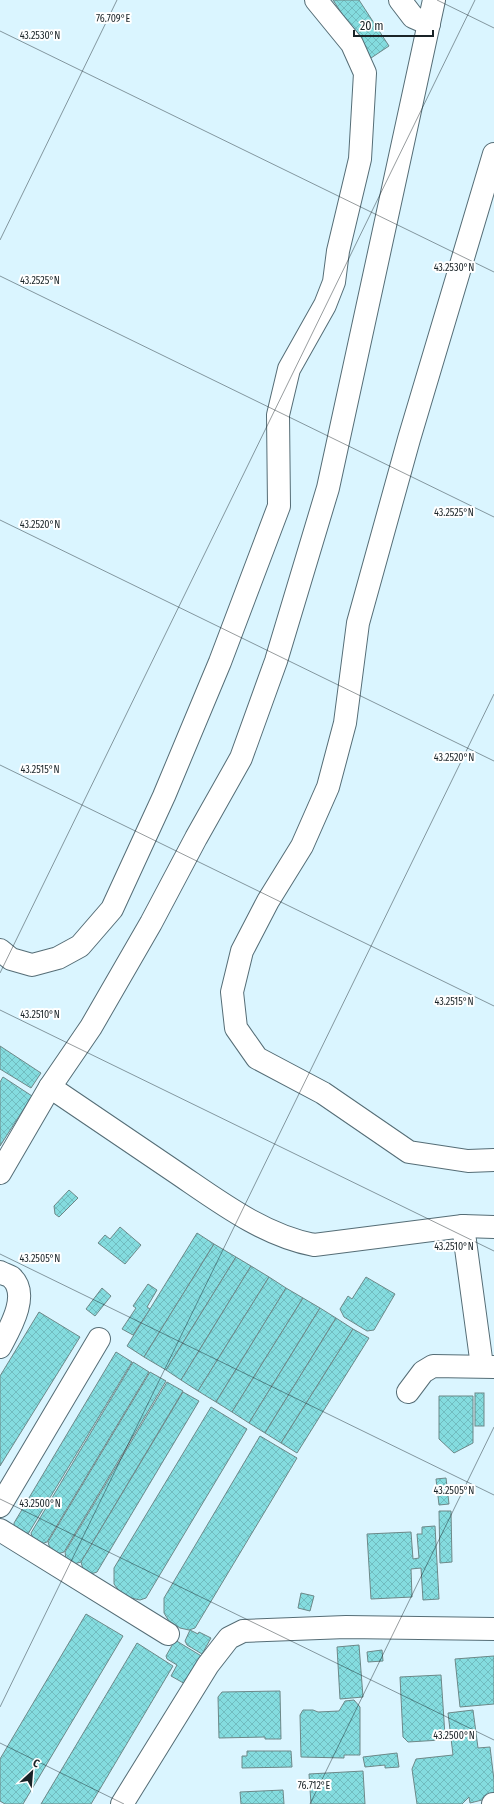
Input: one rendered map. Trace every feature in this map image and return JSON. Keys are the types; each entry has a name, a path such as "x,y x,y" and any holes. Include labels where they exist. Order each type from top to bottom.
{"street":[{"path":"0,950 11,959 32,965 58,958 80,946 112,909 164,796 220,662 279,506 278,415 289,369 325,305 334,282 338,251 360,158 365,73 352,44 316,0"},
{"path":"400,0 413,17 429,24"},
{"path":"0,1174 55,1080 91,1027 151,923 241,758 278,653 328,488 434,0"},
{"path":"494,154 474,226 409,439 358,623 345,723 328,787 302,846 268,901 242,950 232,992 236,1028 257,1058 323,1093 409,1152 468,1161 494,1160"},
{"path":"55,1080 195,1186 279,1236 314,1245 463,1226 494,1227"},
{"path":"408,1392 423,1372 433,1366 488,1366 463,1226"},
{"path":"0,1272 11,1277 19,1293 19,1305 12,1326 0,1347"},
{"path":"1,1503 99,1339"},
{"path":"0,1530 168,1634"},
{"path":"122,1804 208,1665 229,1638 242,1631 346,1627 494,1629"}],"building":[{"path":"333,0 359,0 389,46 371,58"},
{"path":"0,1046 41,1073 31,1088 0,1069"},
{"path":"3,1077 32,1096 0,1146 0,1082"},
{"path":"69,1190 78,1198 59,1217 55,1214 54,1206"},
{"path":"120,1227 141,1245 125,1264 98,1243 105,1235 110,1239"},
{"path":"197,1233 214,1244 144,1357 127,1346"},
{"path":"214,1244 236,1257 166,1370 144,1357"},
{"path":"236,1257 251,1266 181,1380 166,1370"},
{"path":"251,1266 269,1277 198,1391 181,1380"},
{"path":"269,1277 286,1288 216,1402 198,1391"},
{"path":"366,1277 395,1294 374,1330 367,1331 344,1317 340,1309 348,1296 352,1299"},
{"path":"148,1284 157,1290 147,1307 150,1309 133,1335 122,1329 136,1308 133,1306"},
{"path":"102,1288 111,1296 95,1316 86,1309"},
{"path":"286,1288 303,1298 232,1412 216,1402"},
{"path":"303,1298 320,1308 249,1423 232,1412"},
{"path":"320,1308 336,1318 265,1433 249,1423"},
{"path":"39,1312 80,1337 0,1466 0,1376"},
{"path":"336,1318 353,1329 281,1443 265,1433"},
{"path":"353,1329 369,1338 297,1453 281,1443"},
{"path":"116,1352 132,1362 28,1534 14,1526 14,1523"},
{"path":"133,1362 149,1372 47,1542 41,1544 33,1539 31,1533"},
{"path":"150,1372 166,1381 64,1552 57,1554 50,1549 48,1542"},
{"path":"167,1382 183,1391 81,1562 74,1564 66,1559 65,1552"},
{"path":"183,1392 199,1401 97,1572 91,1574 83,1569 81,1562"},
{"path":"475,1393 484,1393 484,1426 475,1426"},
{"path":"439,1396 473,1396 473,1443 454,1453 439,1439"},
{"path":"211,1407 247,1429 146,1598 140,1600 131,1598 120,1592 114,1584 114,1568"},
{"path":"260,1436 297,1458 195,1628 189,1630 180,1628 169,1621 164,1613 164,1598"},
{"path":"446,1478 449,1504 439,1505 436,1479"},
{"path":"439,1511 451,1511 452,1562 440,1563"},
{"path":"435,1526 439,1599 423,1600 421,1568 411,1569 412,1597 371,1599 367,1534 411,1532 413,1559 419,1558 417,1534 422,1534 422,1527"},
{"path":"301,1593 314,1596 310,1611 298,1608"},
{"path":"86,1614 123,1636 23,1804 5,1804 0,1801 0,1759"},
{"path":"190,1630 198,1634 199,1632 211,1638 202,1654 187,1645 185,1641"},
{"path":"175,1640 203,1657 187,1685 171,1676 177,1665 167,1659 166,1656"},
{"path":"137,1643 173,1666 91,1804 41,1804"},
{"path":"359,1645 363,1697 340,1699 337,1647"},
{"path":"382,1650 383,1661 368,1662 367,1652"},
{"path":"494,1656 494,1704 460,1707 455,1659"},
{"path":"441,1675 445,1736 441,1740 408,1742 403,1737 400,1677"},
{"path":"280,1691 281,1739 265,1739 265,1737 219,1738 218,1697 222,1692"},
{"path":"354,1700 360,1707 360,1755 344,1755 344,1758 301,1757 300,1715 303,1710 313,1710 318,1712 339,1711 345,1701"},
{"path":"473,1710 478,1748 490,1747 494,1780 494,1797 470,1803 469,1797 462,1804 417,1804 412,1769 416,1759 453,1755 448,1713"},
{"path":"247,1751 291,1751 292,1767 242,1768 242,1756 247,1756"},
{"path":"397,1753 399,1767 385,1768 385,1765 365,1767 363,1757"},
{"path":"363,1771 365,1804 311,1804 309,1774"},
{"path":"283,1790 284,1804 241,1804 240,1792"}]}
